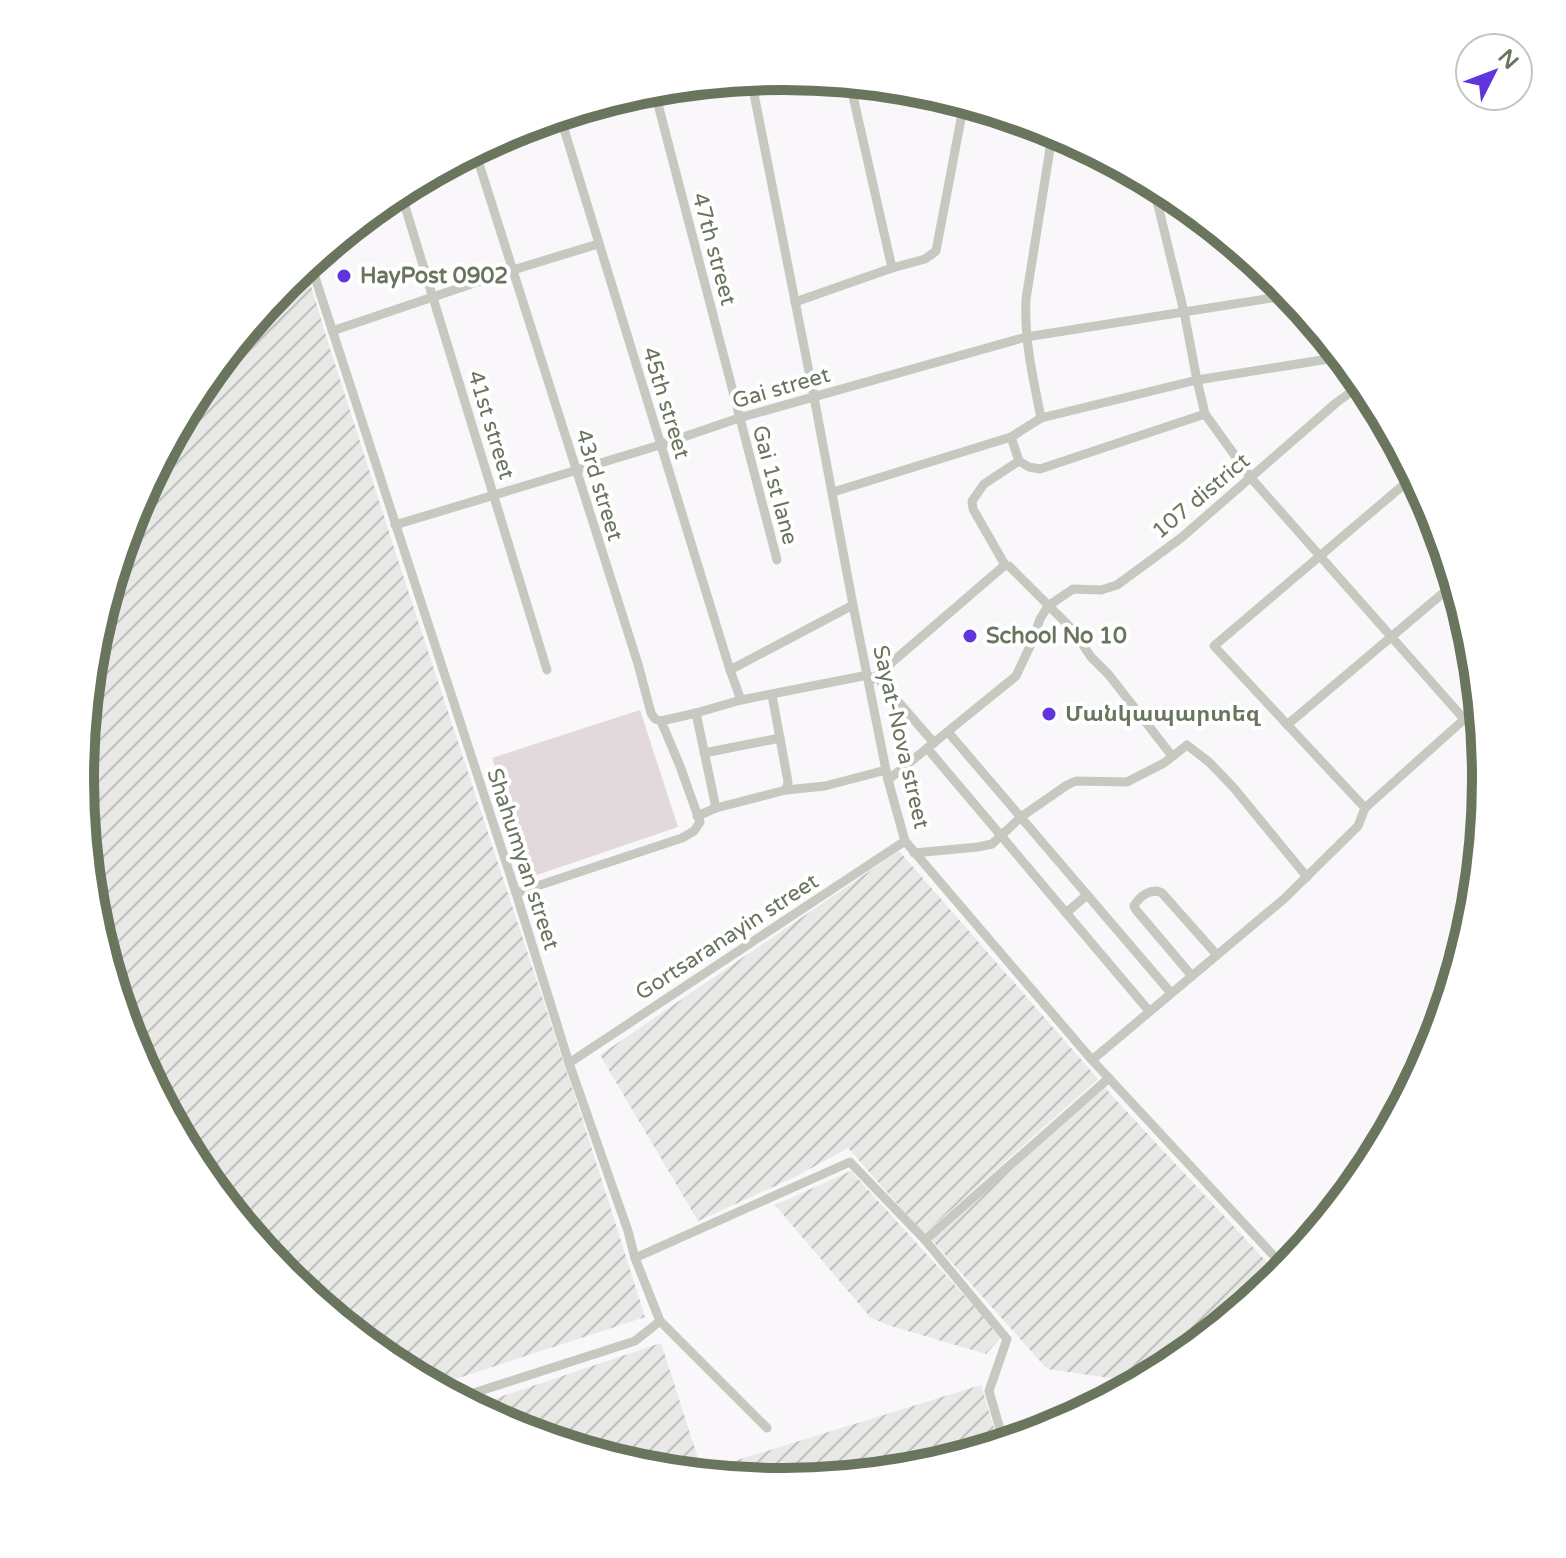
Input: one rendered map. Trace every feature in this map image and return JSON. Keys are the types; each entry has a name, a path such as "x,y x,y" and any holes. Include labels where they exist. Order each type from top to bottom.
{"street":[{"name":"Sayat-Nova street","path":"753,91 853,605 871,678 887,775 905,841 1092,1060 1277,1259"},
{"path":"852,94 892,268"},
{"name":"47th street","path":"657,102 739,418"},
{"path":"795,302 925,259 936,251 962,113"},
{"name":"45th street","path":"563,127 741,700"},
{"path":"1041,418 1026,337 1026,299 1051,144"},
{"name":"43rd street","path":"478,161 651,713 661,721 699,819"},
{"path":"1144,192 1157,201 1205,414 1251,478 1464,719"},
{"name":"41st street","path":"404,204 547,670"},
{"path":"332,331 598,244"},
{"name":"Shahumyan street","path":"314,275 635,1258 660,1321 767,1428"},
{"path":"1184,312 1275,297"},
{"name":"Gai street","path":"395,525 739,418 1026,337 1184,312"},
{"path":"833,492 1011,437 1041,418 1197,380 1329,359"},
{"name":"107 district","path":"1048,606 1073,589 1101,590 1117,585 1181,538 1352,391"},
{"path":"1011,437 1019,461 1040,469 1205,414"},
{"name":"Gai 1st lane","path":"739,418 777,560"},
{"path":"1019,461 984,484 972,501 973,509 1005,565 1072,629 1172,756"},
{"path":"1365,808 1214,646 1405,483"},
{"path":"661,721 741,700 871,678 1005,565"},
{"path":"1287,725 1446,591"},
{"path":"730,670 853,605"},
{"path":"516,893 682,838 694,831 699,819 716,808 786,790 887,775 948,732 1016,676 1048,606"},
{"path":"871,678 1149,1011"},
{"path":"772,695 788,782 786,790"},
{"path":"696,713 716,808"},
{"path":"1092,1060 1285,898 1358,826 1365,808 1469,715"},
{"path":"948,732 1171,993"},
{"path":"704,753 780,738"},
{"path":"914,853 992,844 1021,817 1067,785 1076,781 1127,782 1155,769 1187,745 1209,762 1243,799 1307,877"},
{"name":"Gortsaranayin street","path":"569,1063 905,841"},
{"path":"1192,976 1136,910 1134,904 1144,895 1152,890 1162,893 1217,955"},
{"path":"1066,913 1087,895"},
{"path":"925,1240 1109,1078"},
{"path":"635,1258 850,1162 925,1240 1007,1339 989,1391 1001,1432"},
{"path":"472,1394 635,1341 660,1321"}],"shaded area":[{"path":"309,280 398,560 645,1317 448,1381 400,1352 364,1326 296,1266 236,1198 210,1162 165,1084 146,1043 117,957 100,869 94,779 100,689 117,601 146,515 186,434 236,360"},
{"path":"640,710 678,827 531,877 492,758"},
{"path":"899,851 1098,1079 924,1234 848,1148 795,1177 698,1221 600,1055"},
{"path":"1105,1088 1270,1266 1202,1326 1121,1379 1047,1369 930,1238"},
{"path":"851,1171 1000,1338 986,1354 871,1318 775,1205"},
{"path":"661,1343 699,1463 605,1445 519,1416 487,1401"},
{"path":"981,1385 996,1434 961,1445 873,1462 783,1468 721,1465"}],"place":[{"name":"HayPost 0902","path":"344,276"},
{"name":"School No 10","path":"970,636"},
{"name":"Մանկապարտեզ","path":"1049,714"}]}
